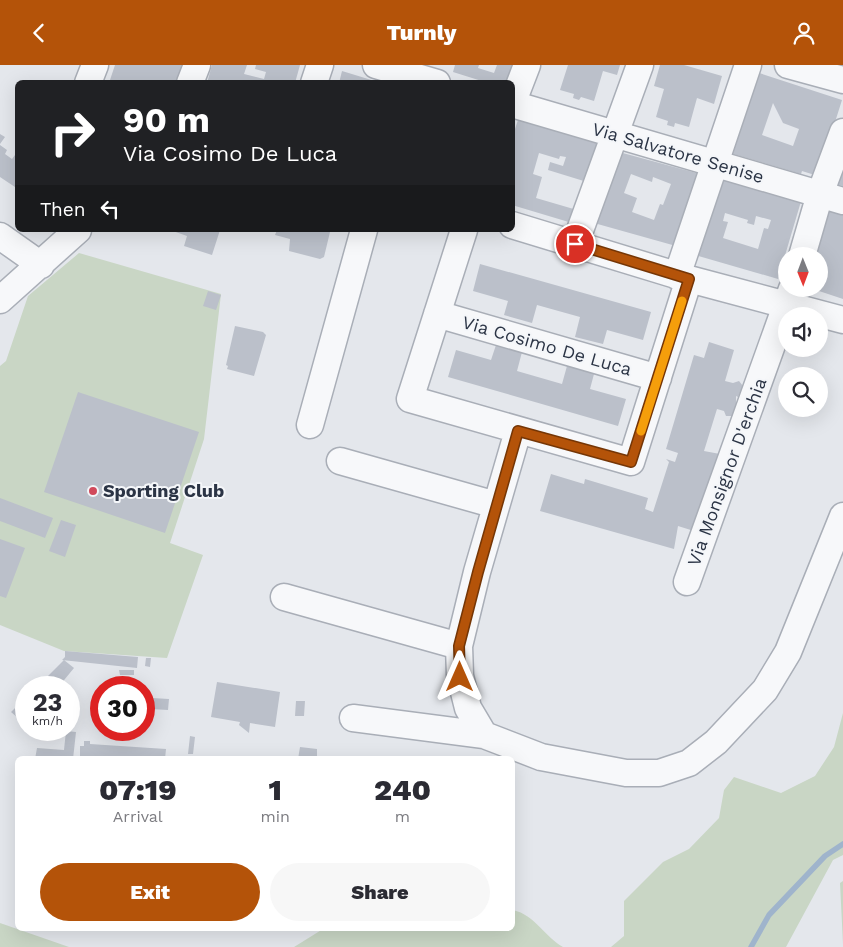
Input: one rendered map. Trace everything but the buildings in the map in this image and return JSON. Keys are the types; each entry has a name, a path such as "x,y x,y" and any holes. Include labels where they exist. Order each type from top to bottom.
{"street":[{"path":"89,80 95,65"},
{"path":"191,80 197,65"},
{"path":"315,80 320,65"},
{"path":"376,65 428,80"},
{"path":"515,98 527,65"},
{"path":"575,244 613,134 640,65"},
{"name":"Via Cosimo De Luca","path":"463,232 410,399 631,462 658,378 683,278 715,164 748,65"},
{"path":"788,65 843,80"},
{"name":"Via Salvatore Senise","path":"515,105 832,197"},
{"path":"807,247 832,197 843,132"},
{"path":"515,226 683,278 778,295"},
{"path":"0,300 76,232"},
{"path":"310,425 363,232"},
{"path":"0,236 41,265"},
{"path":"789,297 843,320"},
{"name":"Via Monsignor D'erchia","path":"687,582 789,297"},
{"name":"Via Cosimo De Luca","path":"437,314 658,378"},
{"path":"484,735 468,708 460,677 459,646 496,505 518,431"},
{"path":"340,461 496,505"},
{"path":"353,718 484,735 541,757 626,773 659,773 689,763 716,742 766,690 788,653 843,516"},
{"path":"284,597 459,646"}],"green space":[{"name":"Sporting Club","path":"79,253 221,294 204,439 170,543 203,555 167,658 64,651 0,625 0,366 6,361 28,296"},
{"path":"843,713 843,855 833,860 786,947 611,947 624,936 624,901 663,862 689,849 719,818 724,790 734,777 781,793 815,776 834,747"},
{"path":"843,881 843,944 840,883"},
{"path":"515,911 528,916 563,947 294,947 320,931 515,931"},
{"path":"0,923 15,928 15,931 23,931 69,947 0,947"}],"waterway":[{"path":"751,947 769,915 825,856 843,844"}],"slow traffic":[{"path":"641,431 682,301"}],"place":[{"name":"Sporting Club","path":"93,491"}],"route":[{"path":"460,677 459,646 496,505 518,431 631,462 689,279 575,244"}]}
